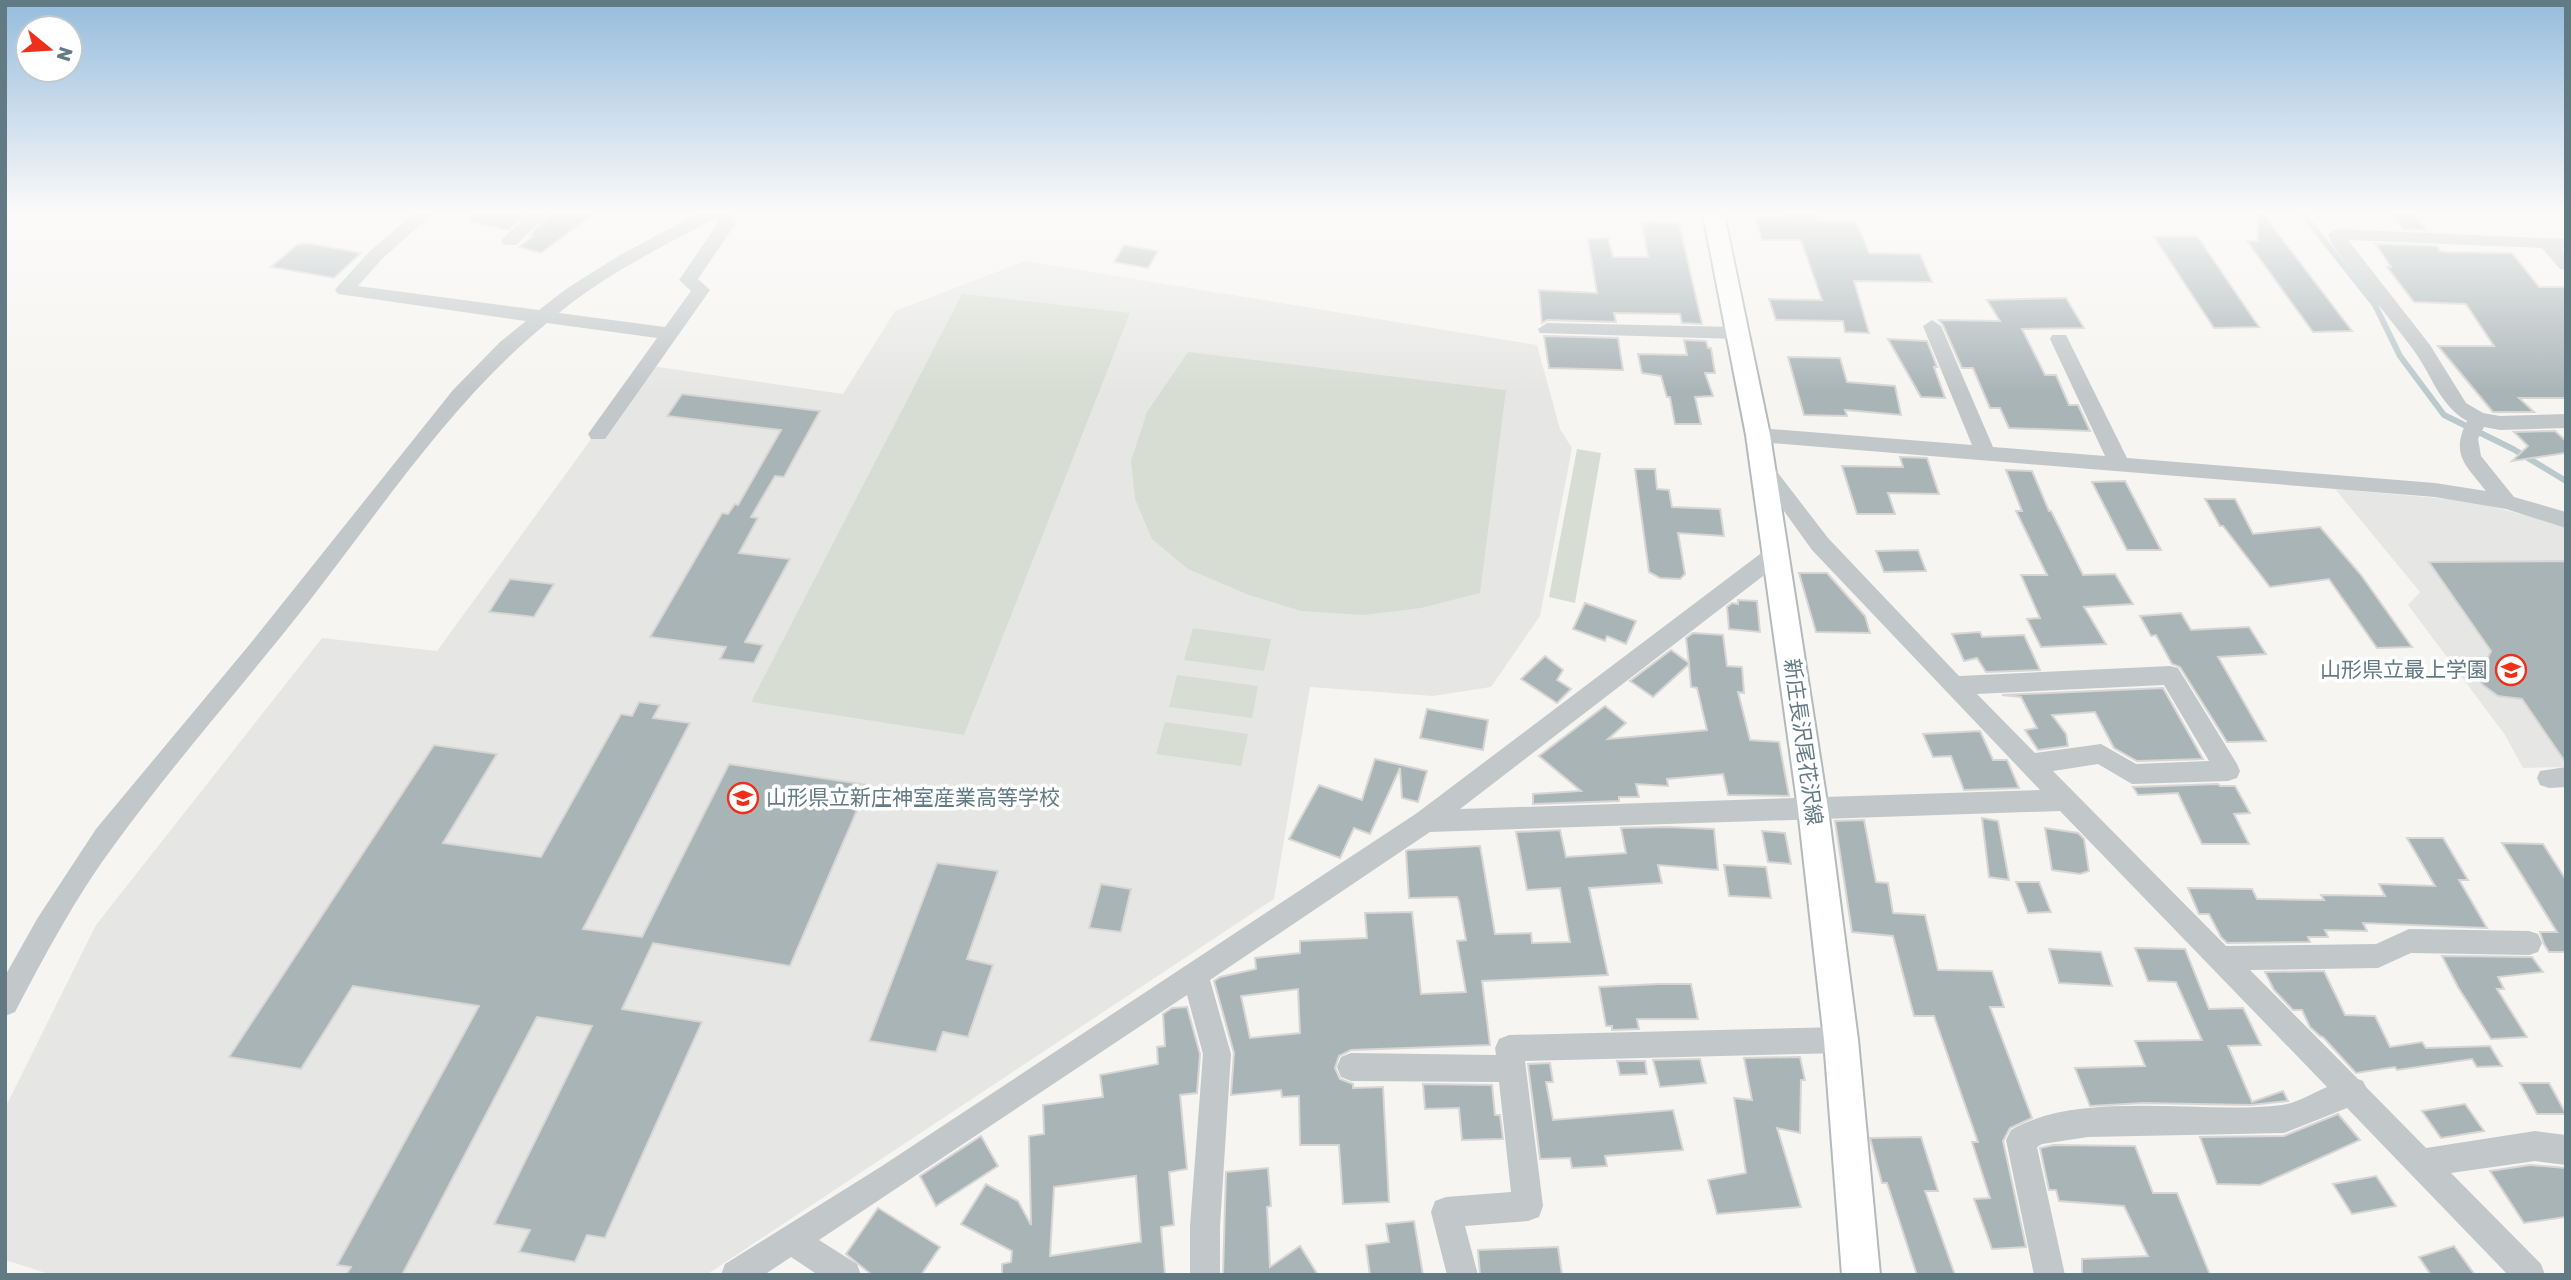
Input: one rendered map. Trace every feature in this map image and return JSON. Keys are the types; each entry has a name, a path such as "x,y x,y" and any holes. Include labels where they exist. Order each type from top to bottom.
{"main road":[{"name":"新庄長沢尾花沢線","path":"1725,274 1758,435 1760,464 1776,554 1813,809 1841,1040 1861,1275"}],"street":[{"path":"359,274 344,290 670,334"},
{"path":"5,1003 46,927 105,837 258,650 460,395 507,346 603,274"},
{"path":"598,434 701,290 688,280 692,274"},
{"path":"2364,274 2423,349 2459,408 2478,419 2500,423 2566,421"},
{"path":"1931,326 1986,454"},
{"path":"1547,329 1737,333"},
{"path":"2059,339 2120,464"},
{"path":"2478,419 2468,439 2471,458 2507,502"},
{"path":"1758,435 2435,490 2507,502 2566,520"},
{"path":"1760,464 1820,544 1954,686 2353,1091 2530,1275"},
{"path":"736,1275 1426,821 1776,554"},
{"path":"1954,686 2170,675 2228,771 2132,774 2101,754 2029,764"},
{"path":"1426,821 2065,800"},
{"path":"2220,958 2378,956 2409,941 2529,943"},
{"path":"1463,1275 1446,1212 1528,1206 1509,1048 1841,1040"},
{"path":"1351,1067 1512,1069"},
{"path":"2050,1275 2021,1140 2038,1130 2088,1123 2284,1119 2353,1091"},
{"path":"2422,1163 2535,1146 2566,1150"},
{"path":"792,1240 846,1275"}],"lane":[{"path":"1195,974 1217,1054 1205,1226 1205,1275"}],"shaded area":[{"name":"山形県立新庄神室産業高等学校","path":"992,274 1103,274 1537,345 1560,429 1572,448 1540,616 1491,687 1433,696 1310,687 1274,899 706,1275 52,1275 5,1260 5,1108 96,925 322,638 437,651 645,365 843,394 895,311"},
{"path":"962,294 1130,313 964,735 751,702"},
{"path":"1188,352 1506,390 1480,593 1421,608 1363,615 1301,611 1249,595 1188,569 1152,539 1135,499 1131,461 1147,412"},
{"path":"1577,449 1601,453 1575,603 1549,597"},
{"name":"山形県立最上学園","path":"2335,489 2471,501 2566,526 2566,767 2523,768 2505,735 2408,605 2420,592"},
{"path":"1193,628 1271,639 1264,671 1184,660"},
{"path":"1177,675 1258,686 1252,718 1169,707"},
{"path":"1165,722 1248,734 1241,766 1156,754"}],"building":[{"path":"310,274 339,274 334,278"},
{"path":"1594,274 1691,274 1702,324 1682,323 1680,314 1614,313 1616,322 1547,320 1542,323 1539,290 1597,293"},
{"path":"1813,274 1928,274 1932,282 1854,281 1869,333 1845,332 1843,321 1776,320 1769,299 1822,300"},
{"path":"2178,274 2223,274 2259,327 2214,328"},
{"path":"2271,274 2308,274 2352,331 2313,332"},
{"path":"2392,274 2528,274 2539,287 2566,287 2566,398 2519,398 2534,412 2493,412 2438,346 2494,346 2466,304 2414,302"},
{"path":"2066,298 2084,328 2022,329 2045,375 2056,375 2069,405 2078,405 2090,431 2009,428 2000,408 1990,408 1973,368 1962,368 1939,320 2000,321 1987,300"},
{"path":"1544,336 1618,338 1623,370 1549,368"},
{"path":"1888,339 1927,341 1945,398 1921,397"},
{"path":"1684,340 1706,341 1708,348 1711,348 1715,373 1705,373 1713,396 1695,397 1701,424 1675,424 1670,397 1667,397 1661,376 1642,373 1638,354 1687,355"},
{"path":"1788,357 1840,358 1847,382 1895,386 1901,415 1845,410 1847,416 1804,415"},
{"path":"682,394 820,411 784,477 775,476 751,517 758,518 739,553 790,559 745,642 763,645 754,663 720,659 726,647 650,637 722,513 728,514 735,504 738,505 781,430 667,416"},
{"path":"2555,431 2566,441 2566,453 2512,461 2528,446 2514,432"},
{"path":"1900,457 1927,458 1939,494 1888,493 1895,514 1857,514 1842,466 1903,467"},
{"path":"1635,469 1655,469 1657,489 1669,490 1672,507 1720,509 1724,536 1678,533 1685,574 1680,579 1660,578 1649,572"},
{"path":"2006,470 2032,471 2049,511 2083,575 2115,574 2133,604 2084,607 2106,644 2041,647 2027,619 2040,618 2021,575 2047,575 2016,511 2022,511"},
{"path":"2125,481 2161,550 2127,550 2092,482"},
{"path":"2205,499 2235,499 2253,534 2320,527 2361,575 2412,647 2377,648 2329,579 2270,587 2223,526 2220,526"},
{"path":"1918,550 1926,571 1884,572 1876,551"},
{"path":"2566,561 2566,763 2522,699 2498,696 2478,678 2491,651 2429,562"},
{"path":"1799,573 1827,573 1865,616 1870,633 1816,632"},
{"path":"510,579 554,584 534,617 489,612"},
{"path":"1738,600 1757,601 1760,632 1729,629 1727,607 1732,603 1738,604"},
{"path":"1585,603 1636,621 1626,644 1607,636 1605,641 1573,629"},
{"path":"2181,613 2191,630 2249,627 2266,654 2218,657 2266,741 2227,742 2180,667 2172,664 2156,635 2151,636 2140,616"},
{"path":"1980,632 1982,637 2024,635 2040,670 1986,672 1977,658 1964,661 1952,634"},
{"path":"1693,633 1723,635 1727,666 1742,667 1744,693 1738,692 1750,740 1779,742 1789,796 1728,795 1723,774 1667,779 1668,786 1636,784 1639,797 1619,797 1619,801 1533,804 1533,794 1581,791 1539,756 1605,706 1626,723 1608,739 1707,730 1697,688 1691,687 1689,664 1653,697 1630,681 1671,650 1689,663 1686,638"},
{"path":"1545,656 1563,670 1557,680 1571,689 1557,703 1521,679"},
{"path":"2163,688 2203,759 2137,761 2114,748 2095,712 2052,715 2066,734 2068,746 2038,750 2025,730 2037,728 2021,697 2002,695"},
{"path":"639,702 660,705 653,718 690,723 583,929 642,937 729,764 868,785 790,966 653,943 622,1009 702,1022 605,1238 587,1235 575,1262 519,1252 530,1230 494,1224 592,1026 537,1017 402,1275 346,1275 351,1267 337,1265 479,1006 353,986 301,1069 229,1057 434,745 497,754 443,843 541,857 621,714 632,716"},
{"path":"1427,709 1488,720 1483,750 1420,738"},
{"path":"1980,731 1993,760 2007,760 2019,788 1964,790 1951,756 1933,757 1923,734"},
{"path":"1375,759 1427,771 1418,802 1402,798 1400,768 1370,834 1354,828 1340,858 1289,839 1319,785 1362,800"},
{"path":"2218,784 2235,786 2250,813 2234,814 2249,844 2202,844 2178,793 2138,795 2133,787"},
{"path":"1982,818 1998,821 2009,880 1989,877"},
{"path":"1864,820 1876,882 1888,883 1893,913 1925,915 1938,970 1992,971 2004,1007 1990,1007 2032,1118 2010,1128 2003,1141 2026,1247 1992,1249 1974,1199 1990,1198 1972,1142 1978,1142 1934,1016 1914,1016 1893,936 1852,932 1835,821"},
{"path":"1621,828 1714,829 1718,870 1658,865 1662,883 1589,888 1608,975 1482,981 1490,1045 1351,1050 1339,1056 1335,1068 1340,1079 1353,1084 1353,1088 1383,1087 1389,1202 1343,1204 1339,1145 1300,1145 1299,1096 1282,1097 1281,1090 1231,1095 1234,1053 1214,981 1220,977 1256,969 1255,958 1300,953 1300,941 1367,938 1365,913 1412,912 1421,994 1466,992 1457,941 1466,940 1459,901 1457,897 1409,898 1406,851 1480,846 1495,934 1531,933 1532,943 1570,942 1560,888 1527,890 1516,832 1560,830 1566,857 1626,853","holes":["1298,989 1300,1033 1250,1038 1241,996"]},
{"path":"2045,828 2078,833 2084,839 2089,871 2080,874 2052,870"},
{"path":"1762,831 1785,833 1791,864 1768,862"},
{"path":"2407,838 2443,838 2468,880 2459,880 2487,928 2363,923 2367,931 2325,930 2328,937 2308,937 2310,942 2227,943 2209,914 2199,914 2188,888 2252,889 2257,899 2324,900 2321,895 2385,896 2379,884 2435,886"},
{"path":"2502,843 2543,844 2566,880 2566,952 2549,952 2544,944 2540,932 2557,932"},
{"path":"937,863 998,871 967,959 993,965 968,1037 943,1032 936,1052 869,1041"},
{"path":"1724,865 1766,867 1771,898 1729,896"},
{"path":"2016,882 2039,882 2051,912 2028,913"},
{"path":"1101,884 1131,889 1121,932 1089,928"},
{"path":"2135,948 2185,949 2209,1009 2243,1008 2261,1045 2228,1046 2252,1102 2283,1091 2288,1101 2250,1105 2143,1103 2090,1106 2075,1068 2145,1066 2135,1041 2202,1040 2176,982 2148,981"},
{"path":"2049,949 2101,952 2112,986 2059,983"},
{"path":"2442,956 2532,957 2543,972 2498,977 2504,989 2497,989 2527,1037 2491,1039"},
{"path":"2324,971 2345,1015 2375,1016 2390,1047 2422,1042 2426,1048 2490,1046 2502,1066 2477,1067 2472,1059 2356,1073 2323,1037 2310,1027 2302,1010 2293,1010 2274,990 2265,972"},
{"path":"1691,984 1698,1019 1637,1019 1639,1029 1612,1030 1612,1026 1606,1026 1599,987"},
{"path":"1187,1007 1200,1054 1197,1093 1180,1095 1187,1169 1169,1172 1174,1225 1161,1227 1165,1275 1002,1275 1002,1264 1011,1262 1012,1251 961,1224 986,1184 1018,1201 1031,1225 1029,1136 1044,1134 1043,1105 1103,1097 1100,1075 1158,1064 1157,1047 1165,1046 1163,1014 1172,1008","holes":["1136,1176 1141,1242 1050,1256 1054,1187"]},
{"path":"1800,1057 1805,1080 1801,1080 1800,1133 1777,1128 1801,1207 1717,1214 1708,1180 1746,1173 1734,1098 1752,1100 1744,1058"},
{"path":"1700,1059 1706,1083 1660,1087 1653,1060"},
{"path":"1617,1061 1645,1061 1647,1074 1620,1075"},
{"path":"1550,1063 1553,1082 1546,1082 1553,1120 1673,1110 1683,1150 1605,1156 1607,1166 1572,1168 1570,1158 1540,1159 1528,1064"},
{"path":"2520,1083 2549,1083 2566,1114 2537,1114"},
{"path":"1423,1084 1492,1085 1495,1115 1500,1115 1503,1139 1462,1140 1459,1108 1425,1109"},
{"path":"2465,1104 2484,1131 2441,1138 2422,1111"},
{"path":"2338,1114 2360,1140 2260,1185 2217,1184 2200,1137 2284,1136"},
{"path":"981,1136 998,1166 936,1206 920,1176"},
{"path":"1921,1137 1938,1191 1925,1191 1955,1275 1917,1275 1887,1183 1882,1183 1870,1138"},
{"path":"2054,1145 2135,1146 2153,1193 2177,1193 2210,1275 2082,1275 2082,1259 2148,1256 2124,1206 2059,1201 2056,1190 2049,1190 2040,1148"},
{"path":"2530,1165 2566,1168 2566,1217 2524,1223 2490,1171"},
{"path":"1268,1168 1271,1206 1267,1207 1270,1267 1300,1246 1318,1275 1223,1275 1226,1172"},
{"path":"2376,1176 2396,1206 2352,1214 2333,1184"},
{"path":"878,1208 940,1247 921,1275 872,1275 846,1254"},
{"path":"1414,1221 1423,1275 1370,1275 1366,1245 1389,1242 1386,1224"},
{"path":"2454,1246 2475,1275 2431,1275 2419,1257"},
{"path":"1558,1247 1562,1275 1480,1275 1478,1250"}],"waterway":[{"path":"2350,274 2375,305 2400,356 2444,415 2513,449 2566,481"}],"place":[{"name":"山形県立最上学園","path":"2511,670"},
{"name":"山形県立新庄神室産業高等学校","path":"743,798"}]}
